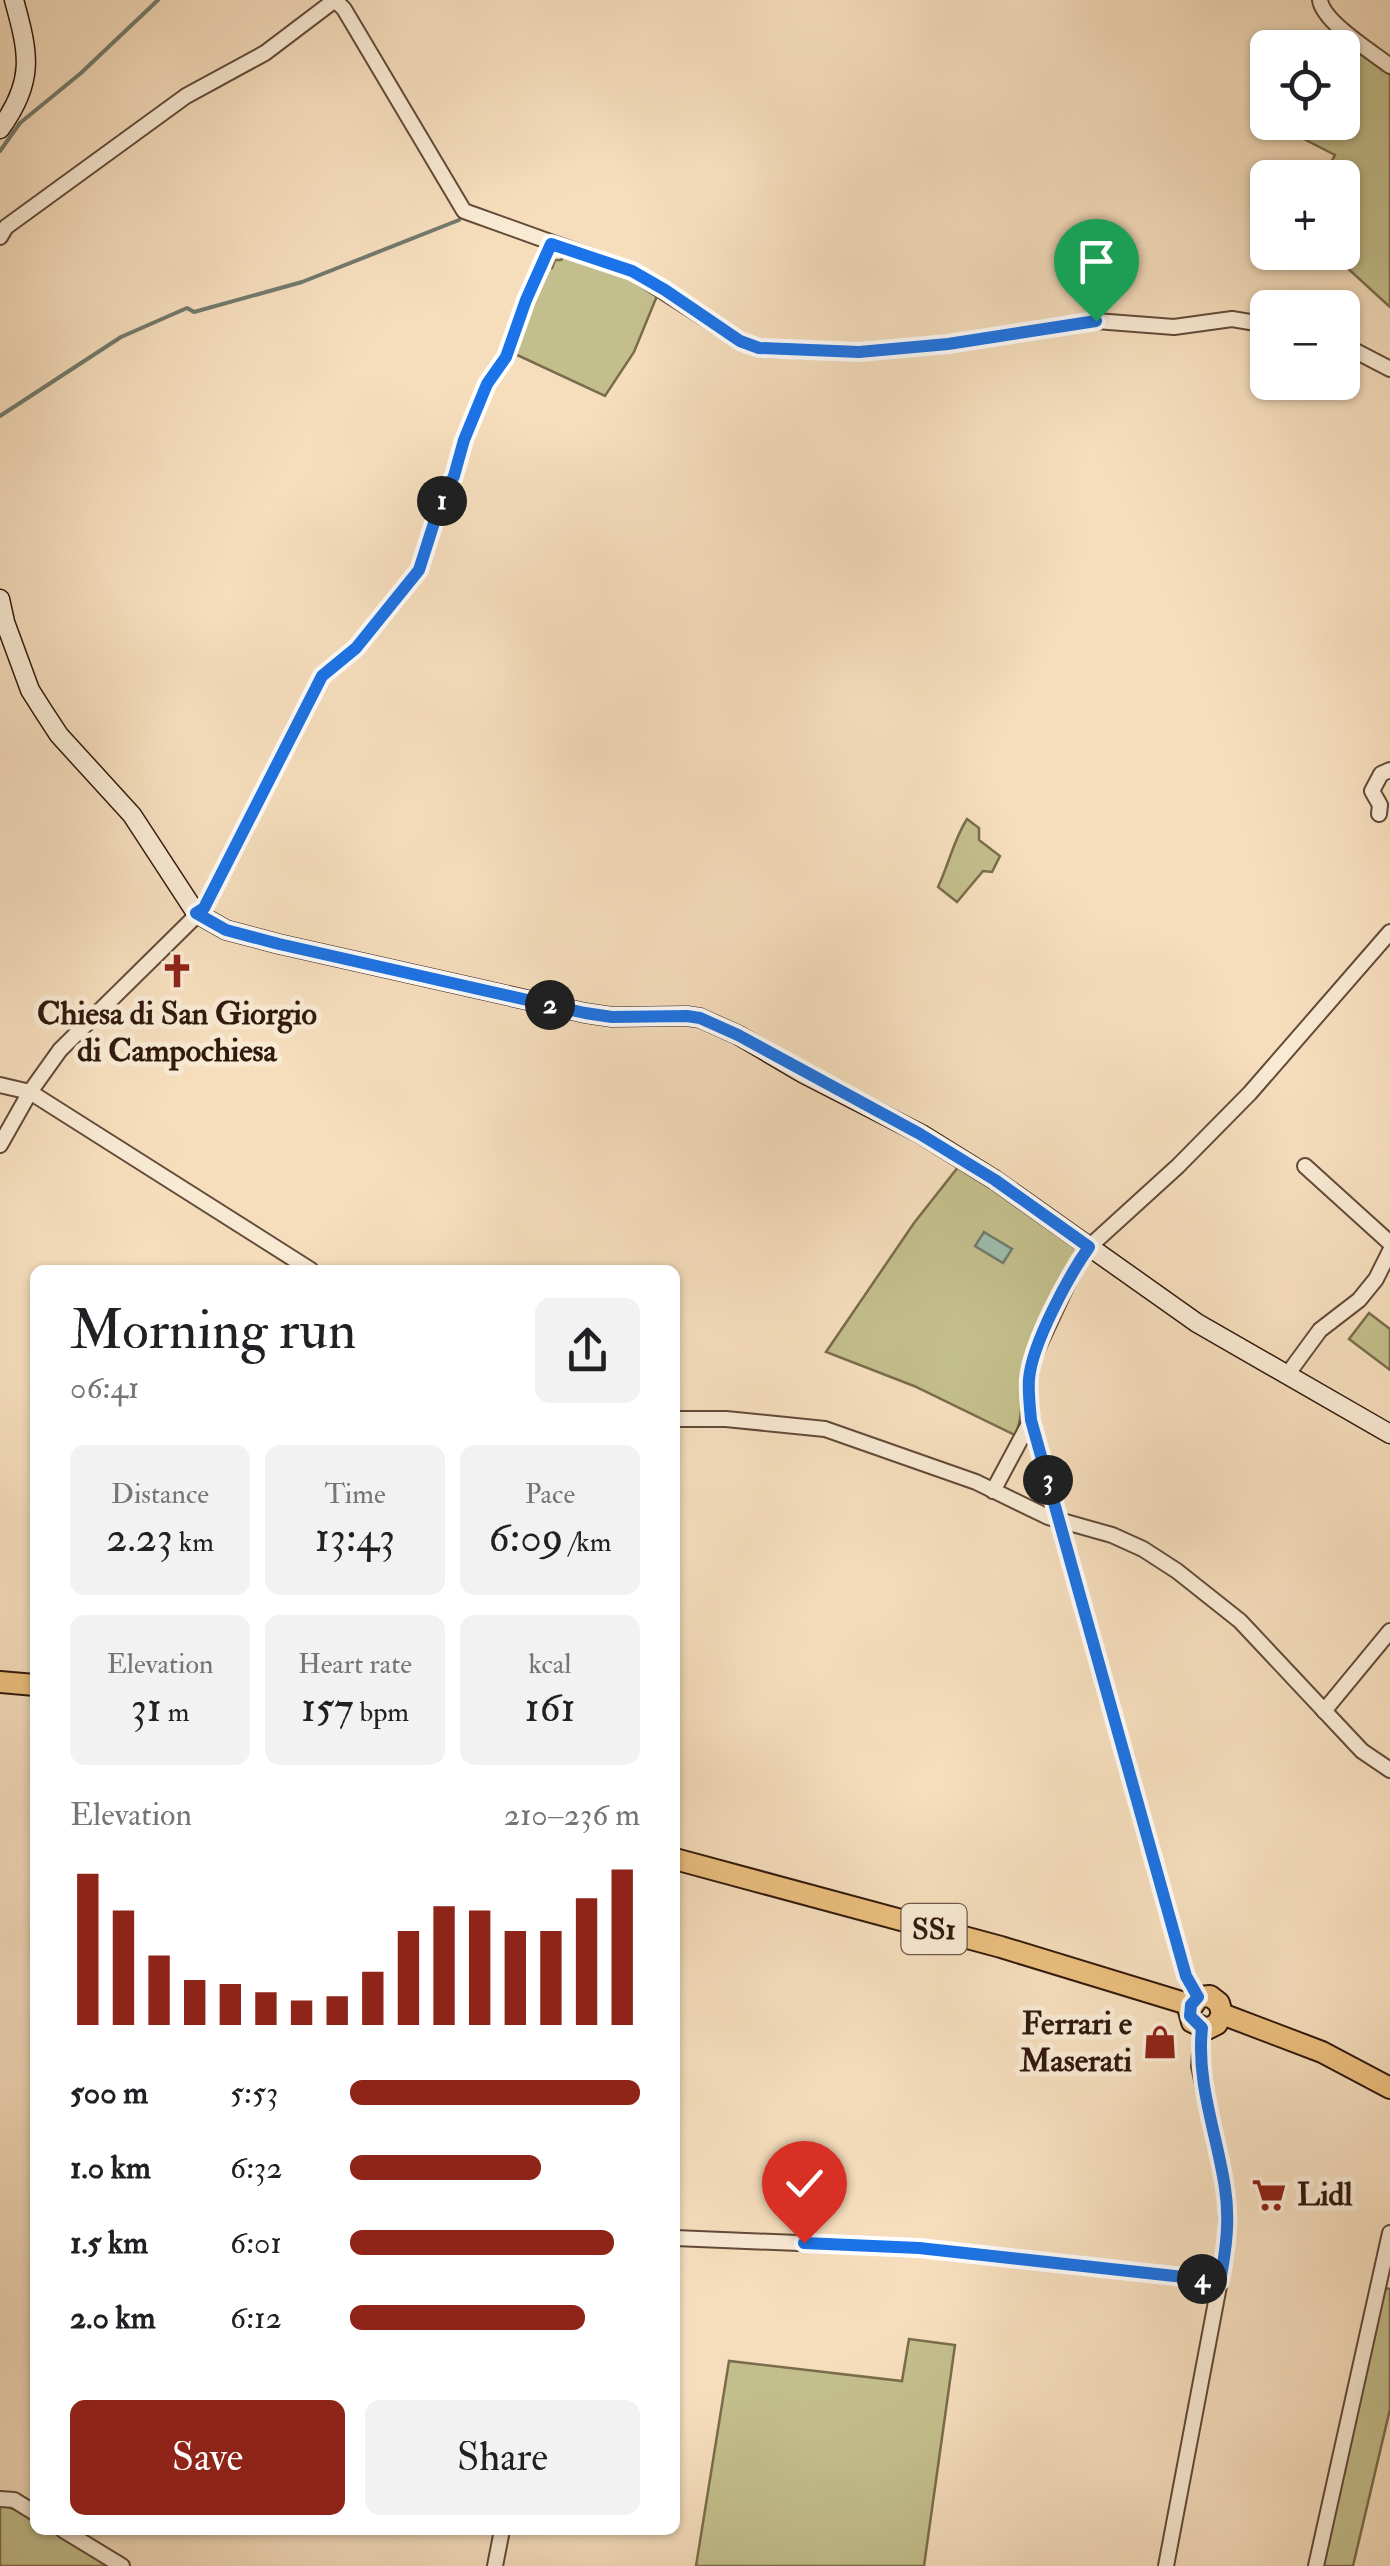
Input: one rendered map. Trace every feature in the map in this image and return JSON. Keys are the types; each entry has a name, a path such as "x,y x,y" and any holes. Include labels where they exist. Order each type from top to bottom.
{"main road":[{"path":"0,129 15,108 28,74 27,52 14,0"},
{"path":"0,599 30,690 42,710 59,735 126,807 196,913 226,930 279,944 585,1013 700,1018 920,1134 995,1180 1198,1323 1390,1434"},
{"path":"0,1682 30,1685"},
{"name":"SS1","path":"680,1860 1195,2001 1215,1998 1222,2014 1322,2052 1390,2088"},
{"path":"1195,2001 1190,2016 1202,2028 1218,2024 1222,2014"}],"street":[{"path":"0,237 6,227 186,96 265,53 335,0 464,211 632,271 740,341 759,348 859,352 948,344 1108,320 1142,327 1174,327 1232,318 1250,322"},
{"path":"1320,0 1330,18 1390,66"},
{"path":"0,1146 30,1092 60,1050 204,908 322,676 356,648 419,570 464,440 487,384 506,357 551,244"},
{"path":"1360,354 1390,370"},
{"path":"1379,814 1380,805 1372,792 1381,774 1390,770"},
{"path":"1195,2001 1031,1420 1029,1382 1033,1358 1073,1272 1089,1247 1178,1166 1250,1092 1390,932"},
{"path":"0,1085 30,1092 303,1265"},
{"path":"1305,1166 1390,1243"},
{"path":"1286,1374 1320,1330 1359,1300 1376,1279 1390,1250"},
{"path":"680,1419 726,1418 824,1429 993,1491 1060,1521 1112,1535 1143,1549 1240,1621 1362,1750 1390,1770"},
{"path":"993,1491 1031,1420"},
{"path":"1324,1711 1390,1631"},
{"path":"1166,2566 1220,2281 1228,2214 1199,2066 1202,2028"},
{"path":"1316,2566 1390,2233"},
{"path":"680,2238 919,2248 1220,2281"},
{"path":"0,2498 14,2500 30,2510"},
{"path":"70,2535 122,2566"},
{"path":"495,2566 501,2535"}],"shaded area":[{"path":"1360,50 1390,75 1390,307 1350,270 1360,270 1360,160 1332,160 1335,155 1306,140 1360,140"},
{"path":"565,253 629,273 659,291 634,352 605,396 515,354 544,273"},
{"path":"967,819 979,828 979,840 1000,856 992,872 983,871 957,902 938,887"},
{"path":"959,1166 1079,1247 1030,1349 1015,1435 914,1386 826,1352 914,1223"},
{"path":"984,1232 1012,1249 1003,1263 975,1246"},
{"path":"1369,1313 1390,1329 1390,1370 1349,1339"},
{"path":"1384,2288 1390,2289 1390,2409 1353,2566 1319,2566"},
{"path":"909,2339 955,2345 924,2566 696,2566 729,2361 902,2381"},
{"path":"0,2504 30,2515 30,2535 64,2535 115,2566 0,2566"}],"waterway":[{"path":"0,151 20,123 81,73 158,0"},
{"path":"0,416 121,337 187,308 194,312 302,282 459,220"}],"place":[{"name":"Chiesa di San Giorgio di Campochiesa","path":"177,971"},
{"name":"Ferrari e Maserati","path":"1160,2042"},
{"name":"Lidl","path":"1269,2195"}],"route":[{"path":"804,2243 919,2248 1220,2281 1228,2214 1199,2066 1202,2028 1190,2016 1191,2005 1198,1997 1186,1976 1031,1420 1029,1382 1033,1358 1073,1272 1089,1247 995,1180 920,1134 700,1018 585,1013 279,944 226,930 196,913 204,908 254,814 295,724 322,676 356,648 419,570 464,440 487,384 506,357 551,244 632,271 740,341 759,348 859,352 948,344 1096,321"}]}
